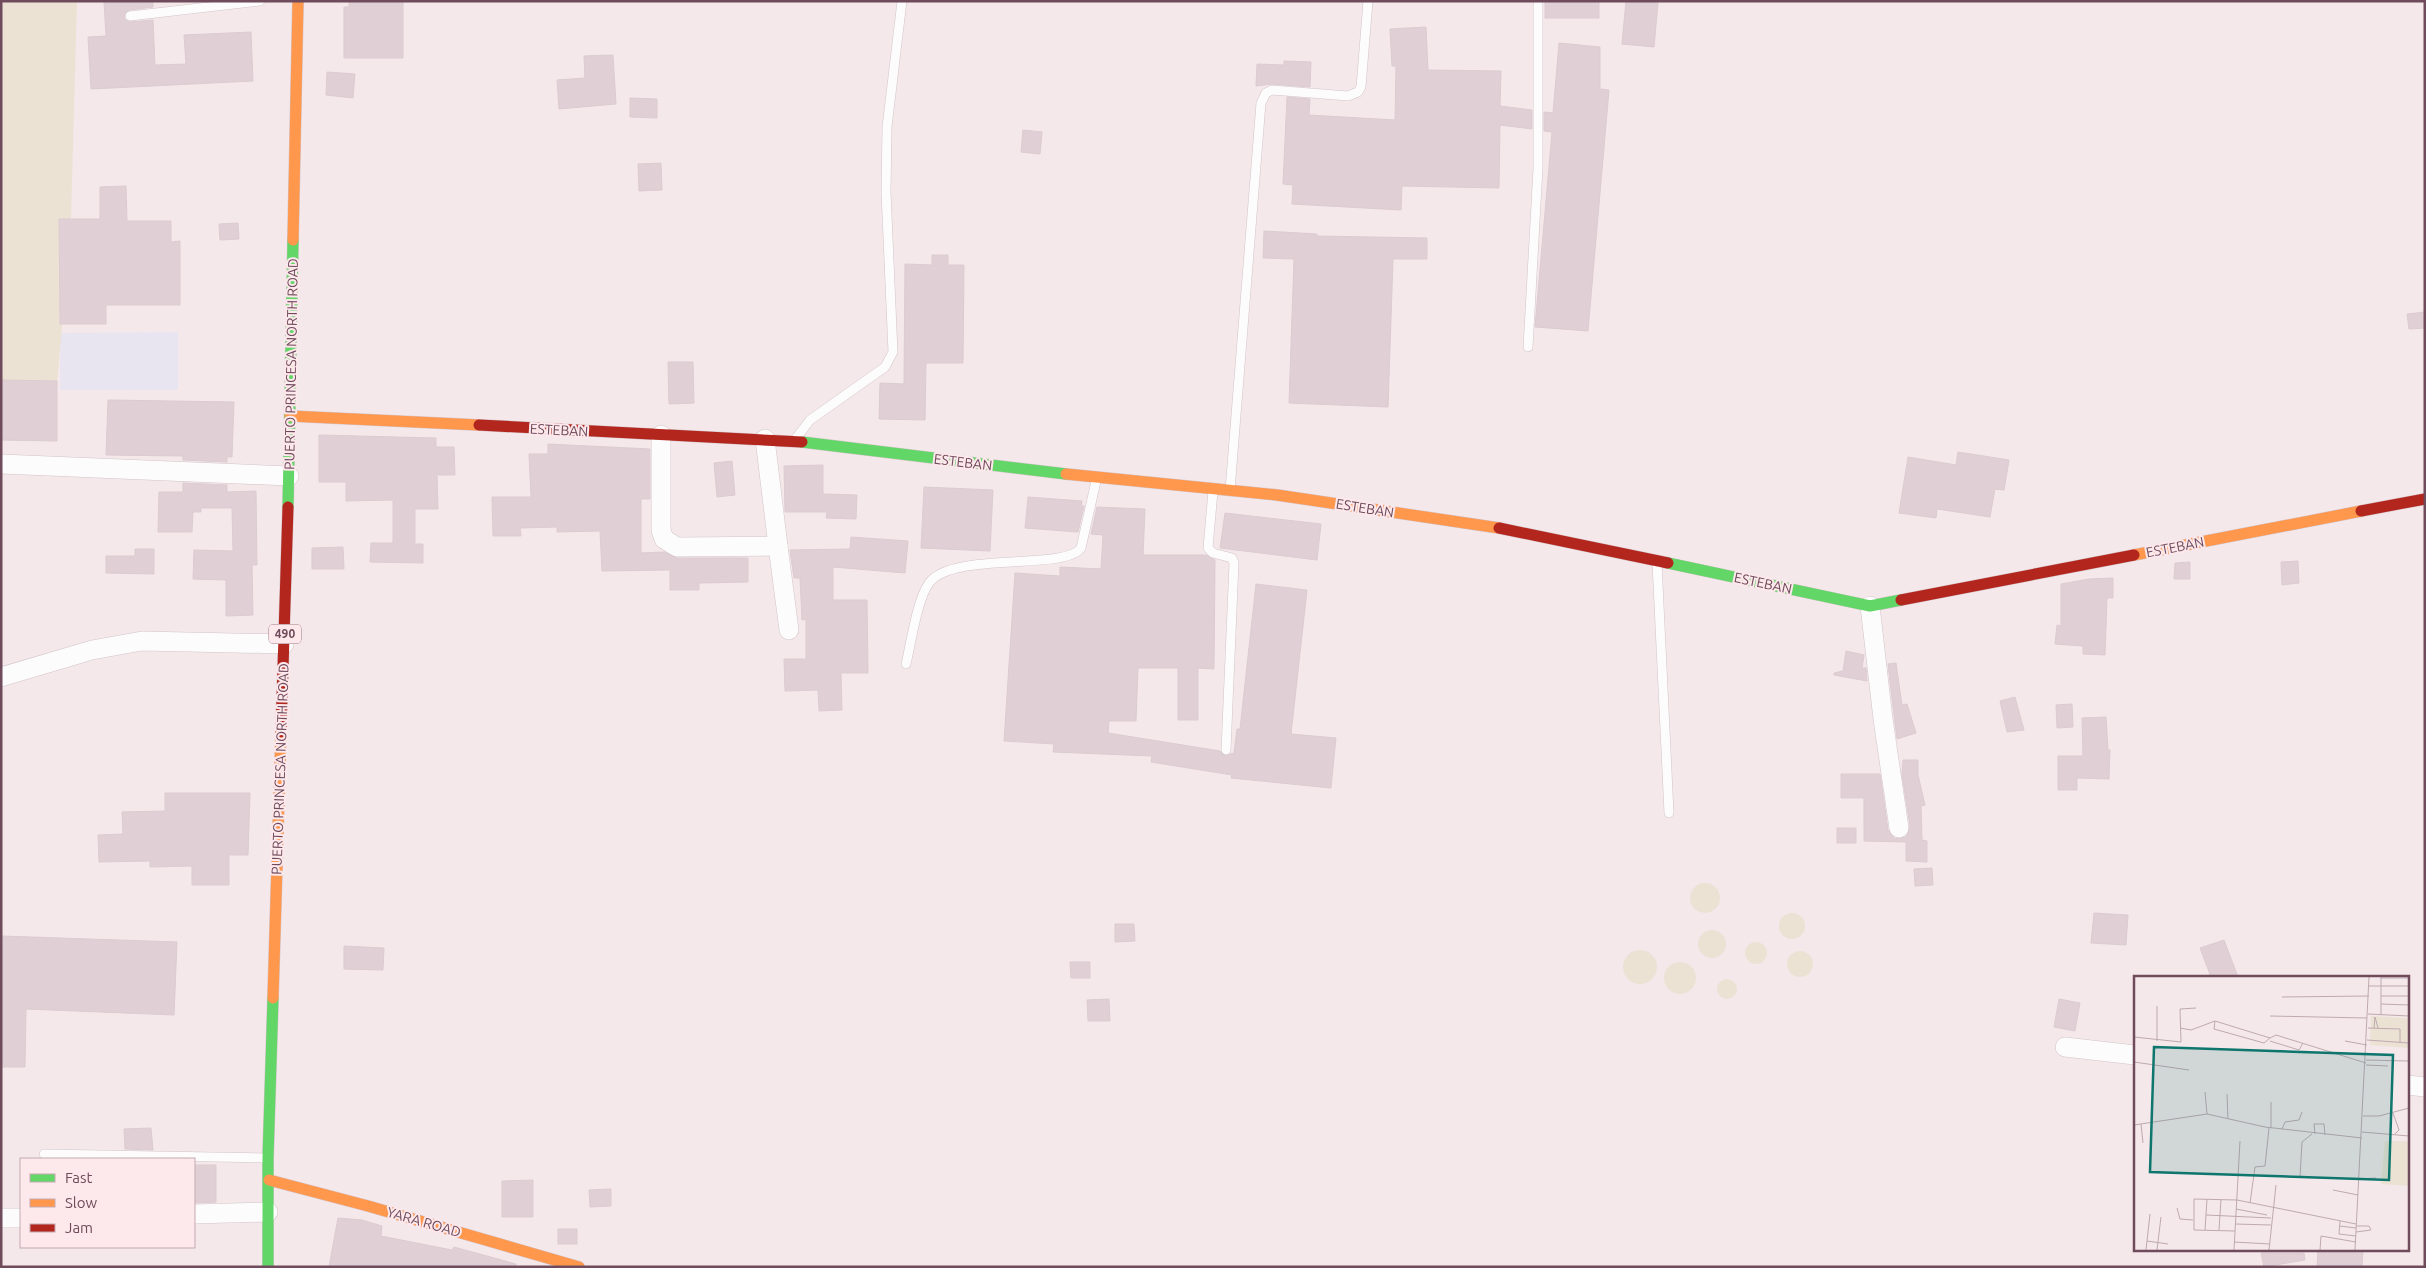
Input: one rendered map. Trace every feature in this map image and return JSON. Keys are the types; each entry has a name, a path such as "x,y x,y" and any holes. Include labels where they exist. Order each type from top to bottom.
{"street":[{"name":"PUERTO PRINCESA NORTH ROAD","path":"268,1267 268,1158 289,476 298,1"},
{"name":"ESTEBAN","path":"290,416 793,440 1096,478 1277,495 1519,531 1870,606 2425,499"},
{"path":"661,435 661,530 664,539 677,547 778,546"},
{"path":"765,439 789,630"},
{"path":"1,464 289,476"},
{"path":"1870,606 1882,719 1899,828"},
{"path":"1,677 92,650 142,641 284,644"},
{"path":"2065,1047 2134,1055"},
{"path":"2408,1085 2425,1087"},
{"name":"YARA ROAD","path":"269,1180 368,1206 579,1267"},
{"path":"195,1214 268,1212"},
{"path":"1,1218 20,1218"}],"lane":[{"path":"130,16 260,1"},
{"path":"793,440 810,420 885,367 893,352 886,192 887,136 902,1"},
{"path":"1230,490 1261,103 1266,93 1272,90 1348,96 1358,92 1361,86 1368,1"},
{"path":"1528,347 1538,168 1538,1"},
{"path":"906,664 923,595 935,576 945,570 1008,561 1068,557 1078,552 1081,548 1096,478"},
{"path":"1213,488 1208,548 1213,553 1232,558 1234,563 1226,750"},
{"path":"1656,560 1669,813"},
{"path":"44,1154 268,1158"}],"shaded area":[{"path":"1,1 77,1 71,219 56,397 1,398"},
{"path":"178,332 178,390 60,390 60,333"},
{"path":"1705,883 1716,887 1720,898 1716,909 1705,913 1694,909 1690,898 1694,887"},
{"path":"1792,913 1801,917 1805,926 1801,935 1792,939 1783,935 1779,926 1783,917"},
{"path":"1712,930 1722,934 1726,944 1722,954 1712,958 1702,954 1698,944 1702,934"},
{"path":"1756,942 1764,945 1767,953 1764,961 1756,964 1748,961 1745,953 1748,945"},
{"path":"1640,950 1652,955 1657,967 1652,979 1640,984 1628,979 1623,967 1628,955"},
{"path":"1800,951 1809,955 1813,964 1809,973 1800,977 1791,973 1787,964 1791,955"},
{"path":"1680,962 1686,963 1691,967 1695,972 1695,984 1691,989 1686,993 1680,994 1674,993 1669,989 1665,984 1664,978 1665,972 1669,967 1674,963"},
{"path":"1727,979 1734,982 1737,989 1734,996 1727,999 1720,996 1717,989 1720,982"}],"building":[{"path":"104,1 153,1 153,7 129,10 124,16 125,20 130,22 153,20 155,65 186,64 184,35 251,32 253,81 91,89 88,37 106,36"},
{"path":"349,1 403,1 403,58 344,58 344,7 349,7"},
{"path":"1545,1 1599,1 1599,18 1545,18"},
{"path":"1626,1 1658,3 1654,47 1622,44"},
{"path":"1426,27 1428,70 1501,71 1500,106 1532,110 1532,129 1500,125 1499,188 1402,186 1401,210 1292,204 1293,185 1283,184 1287,97 1310,99 1309,115 1395,120 1396,66 1392,66 1390,29"},
{"path":"1559,43 1600,47 1600,89 1609,90 1588,331 1535,327 1552,132 1544,131 1544,112 1553,113"},
{"path":"613,55 616,104 559,109 557,80 585,78 584,56"},
{"path":"1284,61 1311,62 1310,87 1272,84 1256,86 1257,64 1284,65"},
{"path":"327,72 355,74 353,98 326,95"},
{"path":"630,98 657,99 657,118 630,117"},
{"path":"1023,130 1042,132 1040,154 1021,152"},
{"path":"661,163 662,190 639,191 638,164"},
{"path":"126,186 127,221 171,221 171,242 180,241 180,305 106,305 106,324 60,324 59,219 100,219 100,187"},
{"path":"238,223 239,239 220,240 219,224"},
{"path":"1264,231 1317,234 1317,236 1427,238 1427,259 1393,259 1388,407 1289,403 1294,259 1263,258"},
{"path":"932,255 948,255 948,265 964,265 963,363 926,363 925,420 879,419 880,383 904,384 905,264 932,265"},
{"path":"2425,312 2425,328 2409,329 2407,314"},
{"path":"668,362 693,362 694,403 669,404"},
{"path":"1,380 57,381 57,441 1,440"},
{"path":"108,400 234,402 232,457 227,457 227,462 183,460 183,456 106,455"},
{"path":"319,435 436,438 436,447 454,447 455,475 437,475 438,509 415,509 415,544 423,544 423,563 370,562 371,543 393,543 393,500 346,501 346,482 319,482"},
{"path":"548,444 650,449 650,499 641,499 641,553 664,552 677,558 748,558 748,582 699,583 699,590 670,590 670,570 602,571 600,531 557,532 557,527 520,528 521,536 493,536 492,497 531,497 529,454 548,454"},
{"path":"1958,452 2009,460 2004,490 1995,489 1990,517 1937,509 1936,518 1899,513 1908,457 1956,465"},
{"path":"732,461 735,495 717,497 714,463"},
{"path":"823,465 823,494 857,495 856,519 826,518 827,512 785,512 784,466"},
{"path":"183,483 227,485 227,492 256,491 257,565 252,565 253,615 226,616 226,580 193,579 194,550 233,551 232,508 201,508 201,512 193,512 192,532 158,532 159,492 183,492"},
{"path":"924,487 993,490 990,551 921,548"},
{"path":"1028,497 1082,501 1081,506 1084,506 1078,532 1025,528"},
{"path":"1097,507 1145,509 1143,555 1206,555 1215,560 1214,669 1198,668 1198,720 1178,720 1178,668 1138,668 1136,721 1109,721 1108,733 1220,751 1225,756 1234,753 1237,729 1240,729 1256,584 1307,590 1291,734 1336,738 1331,788 1231,778 1232,775 1151,762 1152,756 1053,752 1054,744 1004,741 1015,573 1060,576 1060,567 1101,569 1103,535 1091,534"},
{"path":"1225,513 1321,524 1317,560 1220,548"},
{"path":"851,537 908,541 905,573 833,567 833,600 867,600 868,673 841,673 842,710 819,711 818,690 785,691 784,659 806,659 806,619 802,620 800,578 794,578 790,550 850,549"},
{"path":"343,547 344,569 312,569 312,548"},
{"path":"135,549 154,549 154,574 106,573 106,556 135,556"},
{"path":"2298,561 2299,583 2282,585 2281,562"},
{"path":"2190,562 2190,579 2174,579 2175,563"},
{"path":"2113,578 2113,598 2107,598 2105,655 2083,654 2083,646 2055,644 2057,625 2061,626 2061,584 2089,579"},
{"path":"1846,651 1864,655 1862,668 1866,668 1867,681 1834,675 1834,673 1843,671"},
{"path":"1896,663 1902,705 1907,704 1916,733 1897,739 1888,664"},
{"path":"2015,697 2024,730 2007,732 2000,701"},
{"path":"2072,704 2073,727 2057,728 2056,705"},
{"path":"2106,717 2108,750 2110,750 2109,779 2077,778 2077,790 2058,790 2058,756 2083,756 2082,718"},
{"path":"1903,760 1918,760 1918,775 1925,805 1921,806 1922,840 1927,841 1927,862 1906,861 1906,842 1864,841 1864,798 1841,798 1841,774 1880,774 1888,830 1895,839 1906,837 1910,826 1902,774"},
{"path":"165,793 250,793 248,855 229,855 229,885 192,885 192,866 150,867 150,861 99,862 98,835 123,834 122,812 165,811"},
{"path":"1837,828 1856,828 1856,843 1837,843"},
{"path":"1932,868 1933,885 1915,886 1914,869"},
{"path":"2094,913 2128,915 2126,945 2091,943"},
{"path":"1115,924 1134,924 1135,941 1115,942"},
{"path":"1,936 177,942 174,1015 26,1009 25,1067 1,1067"},
{"path":"2224,940 2238,976 2211,976 2200,948"},
{"path":"344,946 384,948 383,970 344,969"},
{"path":"1070,962 1090,962 1090,978 1071,978"},
{"path":"1109,999 1110,1021 1088,1021 1087,1000"},
{"path":"2059,999 2080,1003 2075,1031 2054,1027"},
{"path":"151,1128 153,1150 125,1149 124,1129"},
{"path":"195,1165 216,1165 216,1202 195,1203"},
{"path":"533,1180 533,1217 502,1217 502,1181"},
{"path":"611,1189 611,1206 590,1207 589,1190"},
{"path":"338,1218 362,1220 382,1226 381,1236 452,1250 454,1247 516,1264 516,1267 329,1267"},
{"path":"558,1229 577,1229 577,1244 558,1244"},
{"path":"2318,1250 2363,1250 2362,1267 2317,1267"},
{"path":"2261,1253 2304,1253 2305,1260 2264,1267"}],"traffic: fast":[{"path":"288,507 293,240"},
{"path":"802,442 1066,474"},
{"path":"1668,563 1870,606 1901,600"},
{"path":"268,1267 268,1158 273,998"}],"traffic: slow":[{"path":"293,240 298,1"},
{"path":"290,416 479,425"},
{"path":"1066,474 1277,495 1499,528"},
{"path":"2134,555 2361,511"},
{"path":"273,998 281,732"},
{"path":"269,1180 368,1206 579,1267"}],"traffic: jam":[{"path":"479,425 802,442"},
{"path":"2361,511 2425,499"},
{"path":"281,732 288,507"},
{"path":"1499,528 1668,563"},
{"path":"1901,600 2134,555"}]}
